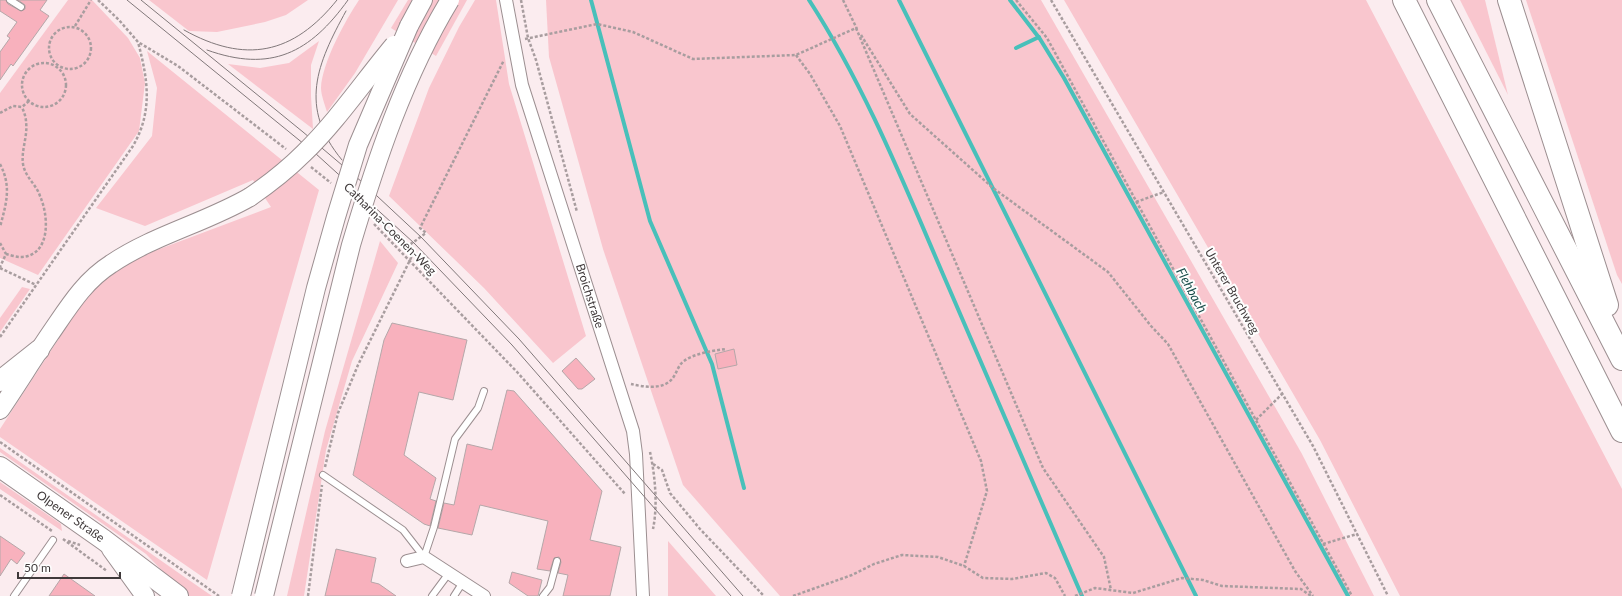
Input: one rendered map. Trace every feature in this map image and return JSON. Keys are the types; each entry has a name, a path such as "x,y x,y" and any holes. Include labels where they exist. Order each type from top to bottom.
{"highway":[{"path":"1404,0 1622,431"},
{"path":"1438,0 1622,359"},
{"path":"1509,0 1590,254 1622,348"}],"main road":[{"path":"241,596 316,288 336,217 358,145 410,26 423,0"},
{"path":"264,596 363,202 378,157 409,81 436,24 450,0"},
{"path":"0,410 88,282 109,264 141,246 209,218 250,197 286,170 320,136 410,26"},
{"path":"0,381 40,350"},
{"name":"Olpener Straße","path":"0,468 104,540 178,596"},
{"path":"104,540 145,596"}],"street":[{"name":"Broichstraße","path":"506,0 522,85 633,431 643,596"},
{"path":"407,561 424,557 484,596"}],"lane":[{"path":"10,0 20,7"},
{"path":"424,557 434,527 456,439 478,408 484,391"},
{"path":"323,475 403,530 424,557"},
{"path":"14,596 55,537"},
{"path":"543,596 550,587 557,561"},
{"path":"432,596 449,572"},
{"path":"454,596 463,582"}],"path":[{"path":"75,26 91,0"},
{"path":"98,0 119,20 138,42 178,66 289,151"},
{"path":"843,0 1043,468 1104,557 1111,590"},
{"path":"1016,0 1047,38 1352,596"},
{"name":"Unterer Bruchweg","path":"1051,0 1313,446 1388,596"},
{"path":"308,596 323,475 341,406 358,365 414,252 408,246 426,233 420,228 513,42 597,24 633,32 693,59 796,55 856,28"},
{"path":"75,26 63,27 53,34 48,45 50,57 59,66 66,82 64,94 56,104 44,107 29,101 24,94 22,81 28,70 38,63 51,63 59,66 70,69 76,68 82,66 90,56 91,44 86,33 75,26"},
{"path":"856,28 910,114 993,188 1108,272 1151,326 1168,344 1294,571 1312,596"},
{"path":"0,337 133,146 141,132 145,116 147,94 146,71 138,42"},
{"path":"796,55 810,74 840,126 981,461 987,491 964,566"},
{"path":"0,113 13,106 22,107 29,101"},
{"path":"0,243 6,254 20,257 31,255 40,248 45,238 45,208 40,194 25,173 23,164 26,122 22,107"},
{"path":"0,164 4,172 7,189 7,204 0,227"},
{"name":"Catharina-Coenen-Weg","path":"307,164 337,189"},
{"path":"1136,202 1164,192"},
{"name":"Catharina-Coenen-Weg","path":"369,219 410,259 518,373 637,508"},
{"path":"6,254 0,268 36,285"},
{"path":"631,384 645,387 661,385 672,380 683,361 701,354 726,349"},
{"path":"1256,420 1282,394"},
{"path":"0,442 219,596"},
{"path":"636,462 652,464 662,470 670,493 700,529 764,596"},
{"path":"0,494 55,537"},
{"path":"1323,544 1357,534"},
{"path":"61,537 108,573"},
{"path":"793,596 852,575 874,564 902,555 938,557 964,566 984,578 1012,579 1046,573 1055,578 1065,596"},
{"path":"1075,596 1095,588 1133,593 1182,578 1203,580 1222,586 1301,589 1312,596"}],"shaded area":[{"path":"68,0 92,0 128,38 140,58 145,83 139,131 38,275 0,258 0,93"},
{"path":"149,0 308,0 286,15 265,22 217,32 189,31"},
{"path":"359,0 398,0 355,73 327,112 322,97 321,88 325,67 341,30"},
{"path":"408,0 467,0 436,56 391,28"},
{"path":"475,0 496,0 509,84 586,336 553,363 484,288 389,196 429,88 459,27"},
{"path":"546,0 1041,0 1302,454 1374,596 780,596 683,485 603,249 549,57"},
{"path":"1064,0 1366,0 1622,489 1622,596 1400,596 1320,440"},
{"path":"1460,0 1485,0 1508,95"},
{"path":"1526,0 1622,0 1622,284 1617,275"},
{"path":"319,41 311,65 313,129 228,64 260,68 289,63"},
{"path":"147,51 319,190 207,580 0,437 0,429 78,309 101,282 133,259 271,207 253,180 145,226 96,208 152,136 157,88"},
{"path":"380,241 398,263 352,361 326,450 304,596 287,596 325,431"},
{"path":"22,287 30,289 0,332 0,318"},
{"path":"0,448 212,596 189,596 184,593 146,554 0,452"},
{"path":"0,482 61,524 62,531 0,489"},
{"path":"668,541 716,596 668,596"}],"building":[{"path":"0,0 6,0 8,4 21,11 25,9 25,5 18,0 47,0 40,10 49,16 13,66 11,64 0,80 0,52 10,38 7,36 17,22 0,11"},
{"path":"392,323 467,340 453,400 419,392 404,455 436,478 430,499 436,501 430,526 424,524 353,475 384,340"},
{"path":"734,349 737,365 718,369 715,354"},
{"path":"576,358 595,379 582,389 578,389 562,371"},
{"path":"507,390 514,391 602,491 590,540 621,547 610,596 563,596 568,575 558,573 561,562 559,557 554,558 550,571 537,569 548,521 480,505 472,535 438,528 444,503 454,505 467,444 492,450"},
{"path":"0,536 25,553 17,564 11,559 0,576"},
{"path":"336,549 376,558 371,582 379,584 396,596 325,596"},
{"path":"512,572 542,580 538,596 528,596 509,583"},
{"path":"64,574 95,596 49,596"}],"waterway":[{"path":"591,0 650,221 712,364 744,488"},
{"path":"809,0 847,65 881,133 1082,596"},
{"path":"899,0 1196,596"},
{"name":"Flehbach","path":"1010,0 1040,39 1064,78 1348,596"},
{"path":"1016,48 1039,37"}],"tram line":[{"path":"127,0 315,153 414,243 512,345 731,596"},
{"path":"141,0 303,132 362,182 421,237 519,339 743,596"},
{"path":"184,30 206,41 227,47 248,50 267,48 285,43 303,33 337,0"},
{"path":"207,50 230,57 251,59 270,58 287,54 304,45 319,33 334,18 348,0"},
{"path":"342,160 328,141 320,122 316,104 320,67 327,49 346,11"}]}
